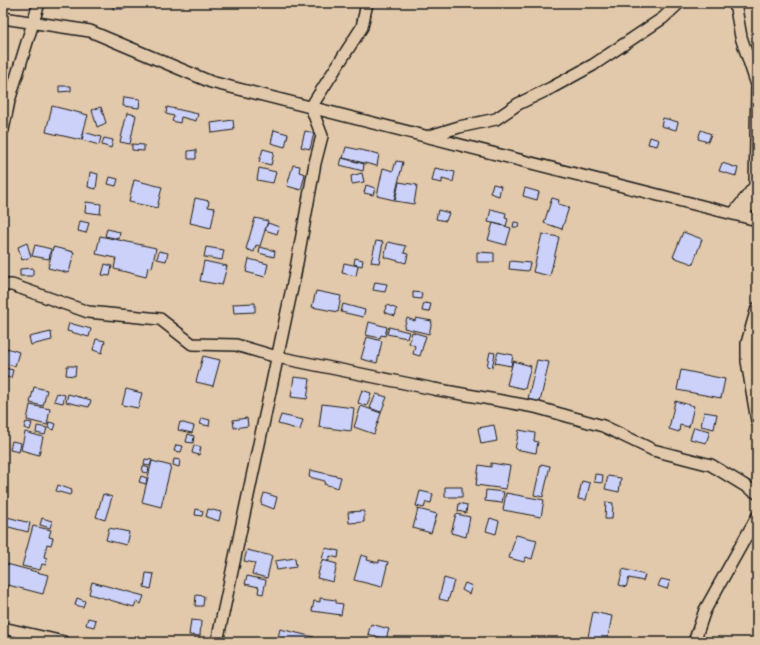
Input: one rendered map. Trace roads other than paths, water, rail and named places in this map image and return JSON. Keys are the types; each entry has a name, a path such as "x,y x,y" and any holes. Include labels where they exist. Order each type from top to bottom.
{"street":[{"path":"3,130 39,3"},
{"path":"311,107 362,27 367,3"},
{"path":"429,136 459,127 496,119 518,104 593,65 662,18 679,3"},
{"path":"733,214 755,186 757,85 741,37 735,3"},
{"path":"3,18 90,31 211,82 757,220"},
{"path":"217,642 295,274 315,163 322,136 311,107"},
{"path":"733,214 757,203"},
{"path":"3,285 12,285 88,312 160,319 192,344 236,345 277,357 535,407 603,426 653,450 710,465 757,493"},
{"path":"757,308 747,343 747,361 757,421"},
{"path":"694,642 705,610 757,517"},
{"path":"3,628 64,642"}]}
